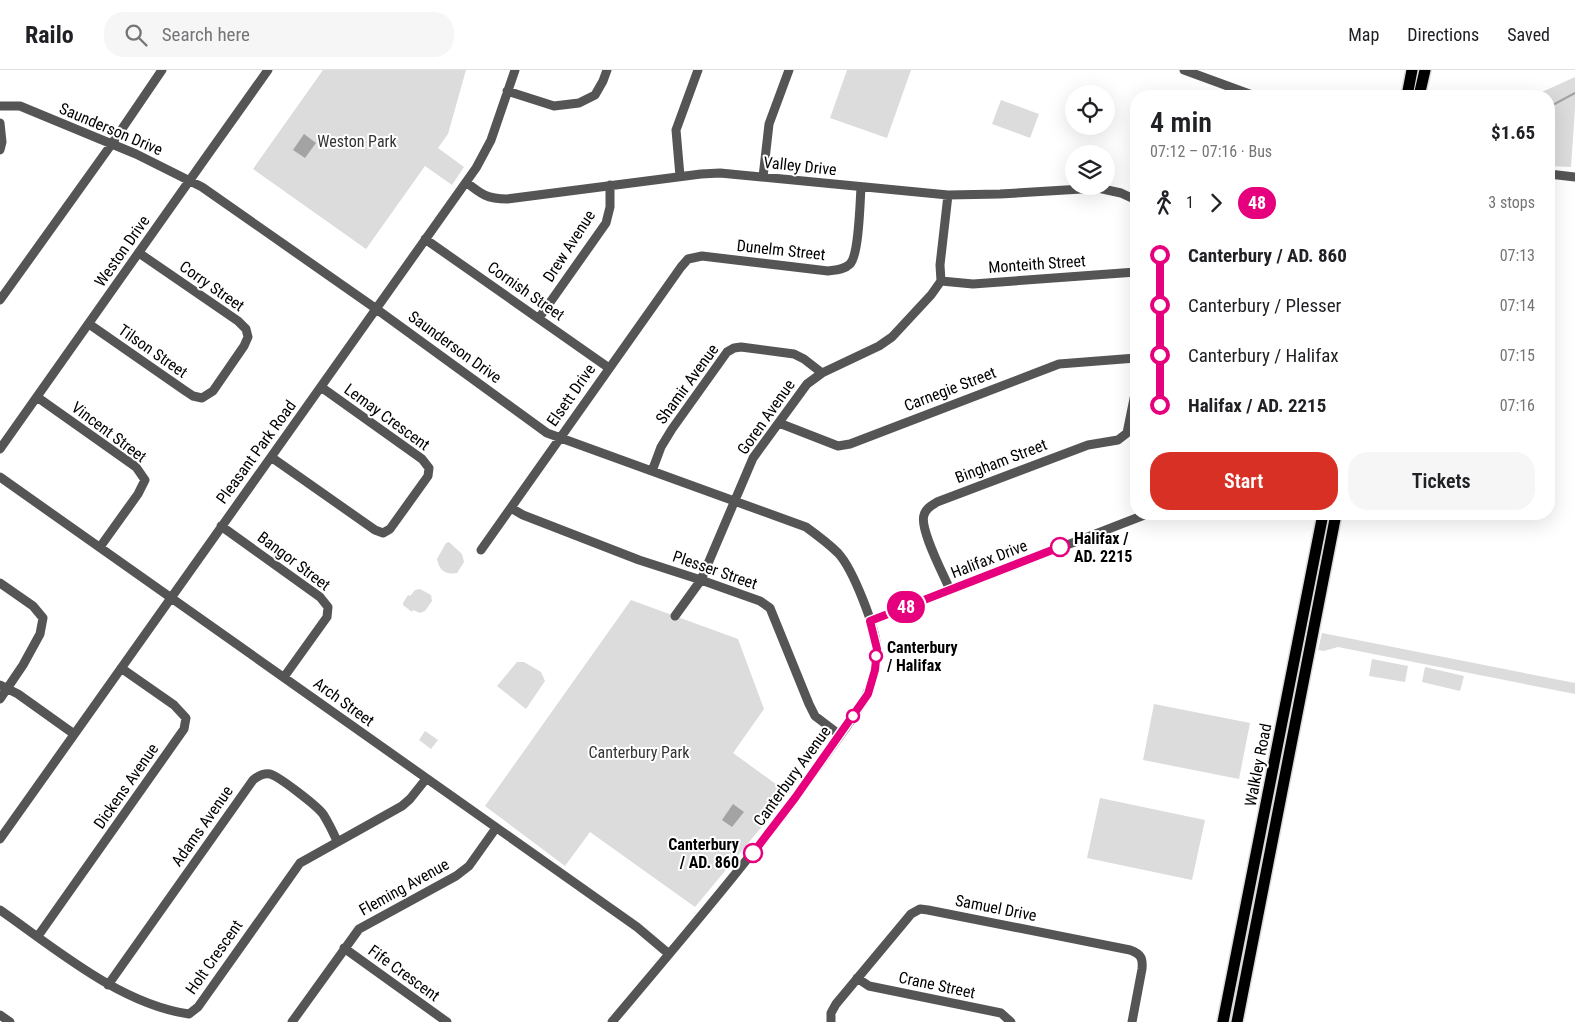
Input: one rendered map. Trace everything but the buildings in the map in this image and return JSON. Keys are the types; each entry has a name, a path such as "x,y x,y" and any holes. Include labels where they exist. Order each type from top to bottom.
{"main road":[{"path":"1408,90 1412,70"},
{"path":"1420,90 1425,70"},
{"name":"Walkley Road","path":"1225,1022 1322,520"},
{"name":"Walkley Road","path":"1236,1022 1335,520"},
{"path":"1313,569 1326,571"},
{"path":"1301,630 1314,631"},
{"path":"1273,770 1286,772"},
{"path":"1248,901 1260,903"}],"street":[{"path":"0,300 162,70"},
{"name":"Weston Drive","path":"0,449 268,70"},
{"name":"Pleasant Park Road","path":"0,839 476,168 491,140 515,70"},
{"path":"507,91 554,106 579,103 595,95 607,70"},
{"path":"680,176 676,130 698,70"},
{"path":"763,177 769,124 789,70"},
{"path":"1184,70 1203,73 1238,90"},
{"name":"Saunderson Drive","path":"0,106 20,106 136,154 202,187 375,308 547,433 806,527 823,538 839,554 854,580 870,621"},
{"path":"0,123 2,142 0,150"},
{"name":"Valley Drive","path":"466,182 486,196 494,198 720,173 948,196 1098,188 1121,193 1130,197"},
{"path":"1555,174 1575,176"},
{"name":"Drew Avenue","path":"539,318 606,223 610,207 610,185"},
{"name":"Dunelm Street","path":"688,259 702,256 828,270 844,269 851,264 855,253 860,186"},
{"path":"941,281 940,265 948,196"},
{"name":"Cornish Street","path":"425,239 609,368"},
{"name":"Corry Street","path":"139,253 238,321 246,329 248,337 244,346 213,390 202,398"},
{"name":"Elsett Drive","path":"481,550 688,259"},
{"name":"Monteith Street","path":"941,281 973,284 1130,272"},
{"name":"Goren Avenue","path":"675,616 701,580 753,458 807,384 822,373 879,346 892,337 941,281"},
{"name":"Tilson Street","path":"90,324 193,396 202,398"},
{"name":"Shamir Avenue","path":"652,471 661,446 727,352 741,347 794,354 822,373"},
{"name":"Carnegie Street","path":"779,423 838,446 850,444 1059,364 1130,358"},
{"name":"Lemay Crescent","path":"271,457 375,530 383,533 390,529 401,514 428,476 429,468 422,459 321,387"},
{"name":"Vincent Street","path":"37,397 136,467 145,480 138,494 100,547"},
{"name":"Bingham Street","path":"950,590 935,557 923,522 928,508 937,502 1088,445 1118,440 1127,433 1130,418"},
{"name":"Arch Street","path":"0,477 637,927 669,954"},
{"name":"Plesser Street","path":"511,508 630,556 760,601 770,608 815,716 840,734"},
{"name":"Halifax Drive","path":"870,621 1131,520"},
{"name":"Bangor Street","path":"221,526 320,597 328,607 327,617 284,677"},
{"path":"0,583 33,606 43,618 40,634 4,687 0,699"},
{"name":"Canterbury Avenue","path":"612,1022 748,860 795,798 868,694 875,670 877,649 870,621"},
{"name":"Dickens Avenue","path":"38,936 184,729 186,718 174,705 121,668"},
{"path":"4,687 18,694 74,734"},
{"name":"Adams Avenue","path":"108,985 253,780 260,775 269,774 276,777 315,806 323,814 337,841"},
{"name":"Holt Crescent","path":"0,910 108,985 173,1012 189,1014 198,1007 300,863 402,806 426,779"},
{"name":"Fleming Avenue","path":"292,1022 359,929 456,876 469,866 496,828"},
{"name":"Samuel Drive","path":"831,1022 831,1013 836,1004 856,978 911,914 920,910 928,910 1139,953 1143,960 1132,1022"},
{"name":"Fife Crescent","path":"344,948 447,1022"},
{"name":"Crane Street","path":"856,978 869,986 1001,1014 1011,1022"},
{"path":"0,1015 10,1022"}],"green space":[{"name":"Weston Park","path":"323,70 466,70 448,134 438,148 464,167 452,185 425,166 366,249 253,169"},
{"path":"847,70 911,70 887,138 830,118"},
{"path":"1575,77 1571,167 1555,166 1555,90 1546,90"},
{"path":"1001,100 1039,114 1030,138 992,124"},
{"path":"449,542 462,554 464,562 457,573 443,571 438,563 437,559 446,543"},
{"path":"420,589 431,595 432,601 425,611 420,613 413,610 412,612 403,603 408,595 410,596 415,590"},
{"name":"Canterbury Park","path":"631,600 738,639 764,709 733,753 787,792 764,824 695,907 590,832 565,866 485,806"},
{"path":"1322,633 1575,683 1575,694 1338,647 1324,651 1318,650"},
{"path":"1372,659 1408,666 1405,682 1369,676"},
{"path":"517,662 524,662 541,672 545,681 526,709 497,686"},
{"path":"1425,667 1464,676 1460,691 1422,682"},
{"path":"1154,704 1250,723 1239,779 1143,760"},
{"path":"425,731 438,740 431,749 419,740"},
{"path":"1100,798 1205,820 1192,880 1087,858"}],"shaded area":[{"path":"304,134 316,143 305,158 293,150"},
{"path":"733,804 744,812 732,827 722,820"}],"waterway":[{"path":"1555,104 1575,93"}],"bus line":[{"name":"48","path":"753,853 795,798 868,694 875,670 877,649 870,621 1060,547"}],"place":[{"name":"Halifax / AD. 2215","path":"1060,547"},
{"name":"Canterbury / Halifax","path":"876,656"},
{"name":"Canterbury / AD. 860","path":"753,853"}]}
